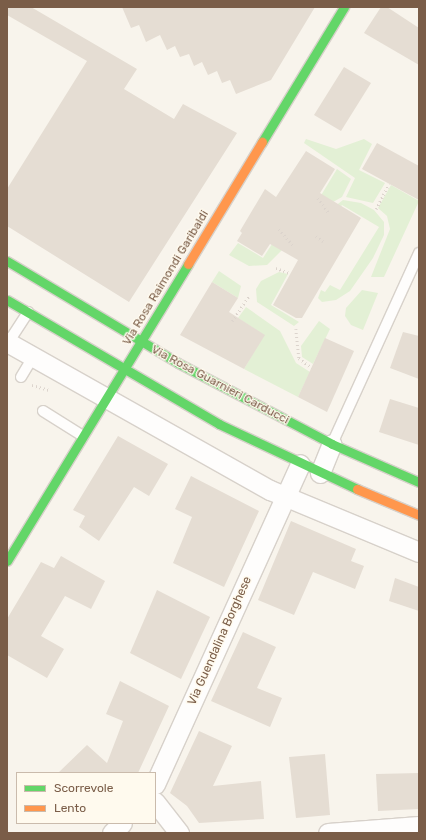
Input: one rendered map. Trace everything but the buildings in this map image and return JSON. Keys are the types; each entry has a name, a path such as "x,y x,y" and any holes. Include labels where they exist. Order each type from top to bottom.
{"street":[{"name":"Via Rosa Raimondi Garibaldi","path":"7,561 142,342 344,7"},
{"name":"Via Rosa Guarnieri Carducci","path":"7,261 142,342 332,444 419,482"},
{"path":"7,300 124,371 300,464 419,515"},
{"path":"8,343 106,399 285,497 419,552"},
{"path":"320,473 332,444"},
{"path":"285,497 300,464"},
{"name":"Via Guendalina Borghese","path":"156,782 285,497"},
{"path":"156,803 179,833"},
{"path":"112,833 121,824"},
{"path":"328,833 419,826"}],"lane":[{"path":"332,444 419,253"},
{"path":"8,343 28,312"},
{"path":"21,377 33,357"},
{"path":"43,411 83,436"}],"path":[{"path":"376,209 389,184"},
{"path":"318,198 329,213"},
{"path":"279,229 292,245"},
{"path":"316,236 323,241"},
{"path":"276,268 290,273"},
{"path":"232,321 249,296"},
{"path":"296,329 299,358 312,368"}],"green space":[{"path":"306,139 336,149 364,139 372,144 359,170 385,183 373,203 346,197 355,178 304,143"},
{"path":"337,169 351,179 342,197 333,202 320,197"},
{"path":"391,185 419,201 384,277 371,277 390,229 387,216 378,208"},
{"path":"343,200 361,203 374,210 384,222 384,235 373,258 350,291 336,300 322,302 318,298 321,290 325,292 330,285 340,290 379,227 342,205 330,223 334,207"},
{"path":"279,233 282,250 267,265 249,266 229,255 238,243 263,258"},
{"path":"219,271 241,286 238,298 212,282"},
{"path":"279,272 288,274 271,305 299,322 294,326 257,302 256,289 261,281"},
{"path":"362,290 378,293 363,330 351,325 345,316 346,308"},
{"path":"246,307 280,331 296,363 310,372 298,397 244,369 264,335 238,318"},
{"path":"319,321 330,329 313,364 302,357 301,346"}],"traffic: fast":[{"path":"262,142 344,7"},
{"path":"7,261 178,363 332,444 419,482"},
{"path":"7,561 188,264"},
{"path":"7,300 219,424 357,489"}],"traffic: slow":[{"path":"188,264 262,142"},
{"path":"357,489 419,515"}]}
